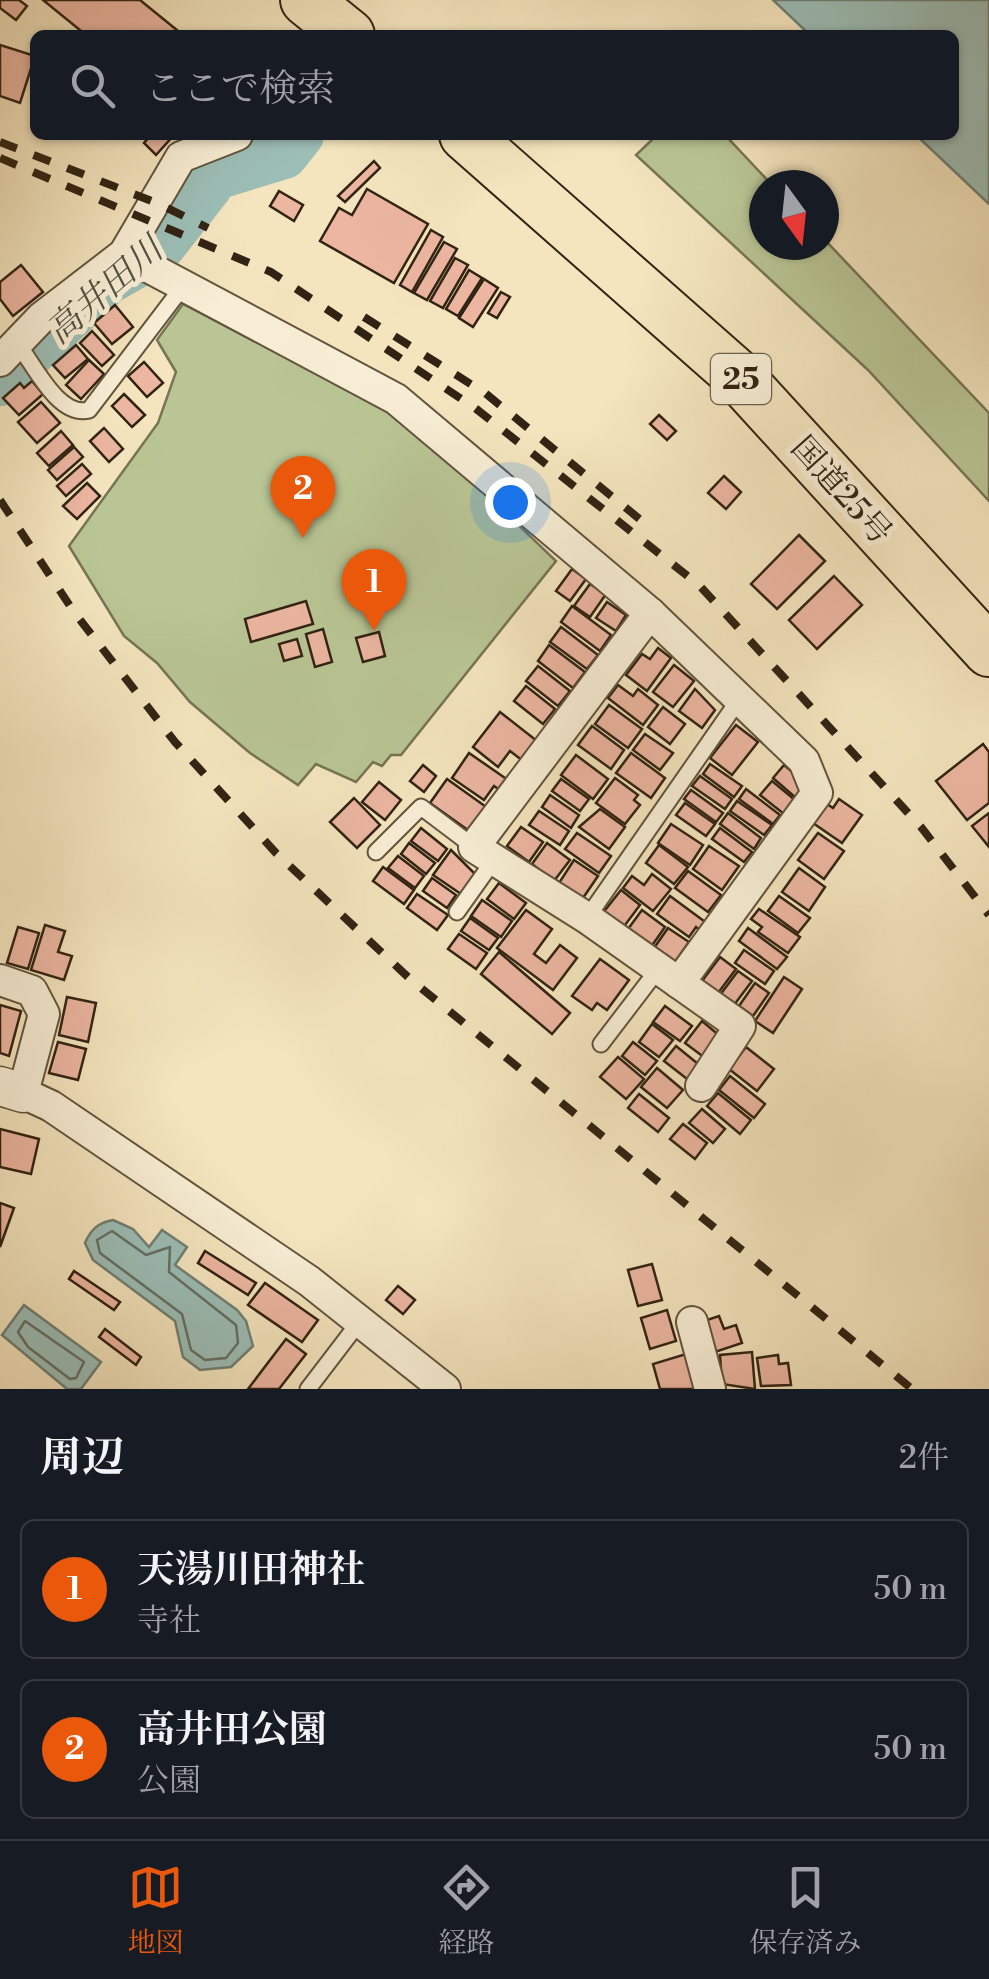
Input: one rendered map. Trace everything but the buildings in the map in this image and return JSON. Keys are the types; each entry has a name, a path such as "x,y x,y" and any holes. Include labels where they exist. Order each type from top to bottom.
{"highway":[{"name":"国道25号","path":"472,140 736,374 989,651"}],"street":[{"path":"9,352 41,318 125,255 181,157 224,140"},
{"path":"125,255 180,288 396,399 650,613 804,761 817,793 669,976"},
{"path":"650,613 484,853 587,918 740,1026 701,1086"},
{"path":"0,980 32,991 44,1014 12,1090 51,1106 293,1270 445,1389"},
{"path":"692,1322 710,1389"}],"lane":[{"path":"9,352 38,370 65,408 79,413 89,410 180,288"},
{"path":"587,918 738,701"},
{"path":"376,852 421,806 484,853 457,912"},
{"path":"602,1044 669,976"},
{"path":"308,1389 360,1321"}],"green space":[{"path":"652,140 730,140 758,170 749,170 749,260 636,155"},
{"path":"839,255 989,413 989,501 868,370 749,260 839,260"},
{"path":"183,304 374,403 436,446 556,561 401,755 391,755 382,766 373,762 356,782 316,764 298,785 250,753 190,702 157,663 124,636 69,546 158,423 176,372 157,340"}],"water":[{"path":"773,0 989,0 989,204 921,140 959,140 959,30 805,30"},
{"path":"113,1220 133,1229 149,1247 162,1230 187,1247 175,1265 237,1310 246,1321 253,1346 231,1367 200,1370 183,1357 175,1321 93,1260 85,1243 87,1238 96,1227"},
{"path":"24,1305 101,1362 81,1389 67,1389 2,1335"}],"waterway":[{"name":"高井田川","path":"0,382 107,281 156,253 208,187 209,178 284,155 296,140"}],"railway":[{"path":"0,142 157,203 208,228"},
{"path":"0,158 271,272 475,408 699,585 921,827 989,915"},
{"path":"364,317 485,393 653,530"},
{"path":"0,500 74,612 175,742 276,853 410,979 912,1389"}],"place":[{"name":"高井田公園","path":"303,538"},
{"name":"天湯川田神社","path":"374,631"}]}
